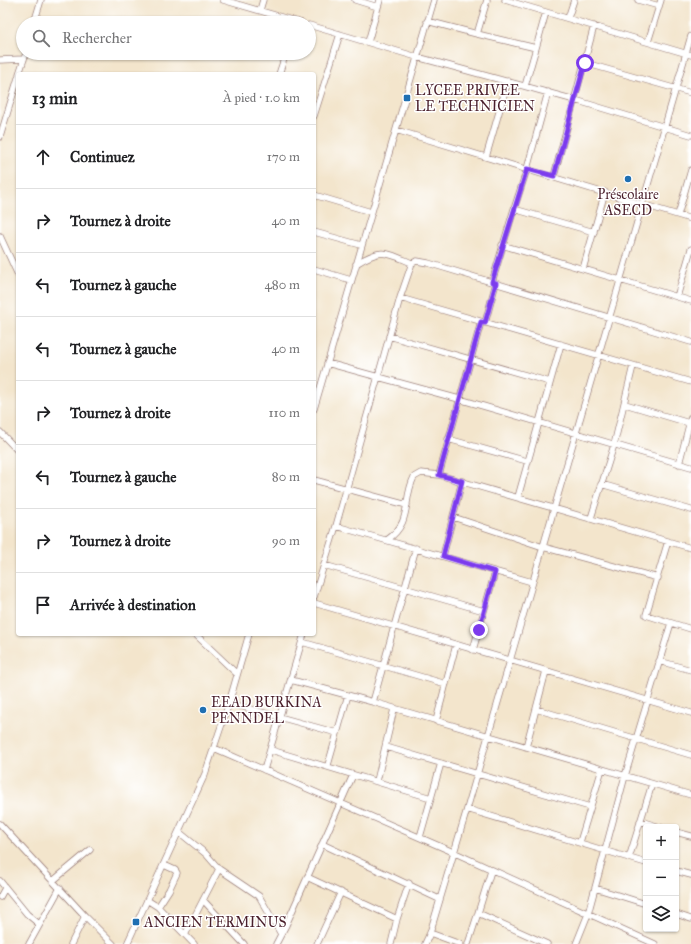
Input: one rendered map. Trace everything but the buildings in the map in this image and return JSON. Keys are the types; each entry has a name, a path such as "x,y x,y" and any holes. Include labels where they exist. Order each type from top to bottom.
{"street":[{"path":"36,16 40,0"},
{"path":"223,0 278,16"},
{"path":"260,10 263,0"},
{"path":"355,0 378,7"},
{"path":"368,42 380,0"},
{"path":"316,400 434,0"},
{"path":"477,34 487,0"},
{"path":"504,0 688,54"},
{"path":"568,18 574,0"},
{"path":"638,0 659,6"},
{"path":"648,42 661,0"},
{"path":"525,86 546,12"},
{"path":"428,21 536,48"},
{"path":"554,176 594,26"},
{"path":"316,27 417,57 548,92 691,135"},
{"path":"316,110 340,34"},
{"path":"425,944 430,933 467,809 476,773 621,280 641,204 676,88 688,54 691,36"},
{"path":"0,60 24,60 20,72"},
{"path":"280,72 284,60"},
{"path":"585,63 691,93"},
{"path":"486,157 508,81"},
{"path":"0,137 16,85"},
{"path":"439,475 459,399 494,282 502,245 527,169 548,92"},
{"path":"396,130 554,176 691,219"},
{"path":"678,215 691,174"},
{"path":"583,269 605,192"},
{"path":"316,196 371,212"},
{"path":"514,209 594,232"},
{"path":"316,233 361,245"},
{"path":"0,236 16,271"},
{"path":"502,245 691,301"},
{"path":"677,297 690,259 691,249"},
{"path":"356,264 369,256 381,252 412,263 417,261 428,263 494,282 691,342"},
{"path":"316,591 336,526 376,377 412,263"},
{"path":"316,270 351,280"},
{"path":"400,298 691,382"},
{"path":"389,336 550,382"},
{"path":"518,497 561,344"},
{"path":"327,364 459,399 691,467"},
{"path":"591,518 614,445 633,366"},
{"path":"625,404 689,423"},
{"path":"678,464 691,417"},
{"path":"0,432 16,449"},
{"path":"448,439 527,461"},
{"path":"387,540 401,527 406,516 407,505 414,477 421,473 439,475 462,481 691,548"},
{"path":"316,481 407,505"},
{"path":"443,556 462,481"},
{"path":"601,484 691,510"},
{"path":"453,517 543,547 658,578"},
{"path":"336,526 532,582"},
{"path":"668,541 646,615 691,629"},
{"path":"373,702 416,548"},
{"path":"324,565 484,611"},
{"path":"473,650 495,572"},
{"path":"316,604 691,713"},
{"path":"576,944 588,914 604,849 670,623"},
{"path":"197,636 237,674"},
{"path":"127,944 179,832 214,748 229,702 247,636"},
{"path":"264,770 304,636"},
{"path":"302,642 446,684"},
{"path":"436,721 456,645"},
{"path":"659,661 691,670"},
{"path":"526,747 546,671"},
{"path":"291,680 373,702 691,795"},
{"path":"328,765 348,695"},
{"path":"229,702 337,733"},
{"path":"377,781 394,709"},
{"path":"536,710 691,755"},
{"path":"386,747 590,807"},
{"path":"214,748 420,837 654,944"},
{"path":"271,750 328,765 353,775 431,798"},
{"path":"420,837 441,763"},
{"path":"580,842 602,769"},
{"path":"276,944 286,925 353,775"},
{"path":"629,858 652,784"},
{"path":"467,809 604,849 643,862"},
{"path":"640,821 650,824"},
{"path":"0,824 113,944"},
{"path":"179,832 206,854 219,869 259,896 281,934"},
{"path":"679,833 691,836"},
{"path":"322,844 439,899"},
{"path":"54,880 90,850"},
{"path":"158,907 169,890 177,872 164,864"},
{"path":"185,935 219,869"},
{"path":"468,944 491,870"},
{"path":"679,872 691,875"},
{"path":"307,877 397,919"},
{"path":"0,881 27,914 39,924"},
{"path":"391,944 397,919 409,884"},
{"path":"0,897 5,888"},
{"path":"29,944 60,888"},
{"path":"595,888 643,903"},
{"path":"317,944 341,892"},
{"path":"147,900 158,907 194,944"},
{"path":"203,900 244,944"},
{"path":"478,913 547,944"},
{"path":"679,915 691,919"},
{"path":"71,944 85,916"},
{"path":"430,933 460,944"}],"place":[{"name":"LYCEE PRIVEE LE TECHNICIEN","path":"407,98"},
{"name":"Préscolaire ASECD","path":"628,179"},
{"name":"EEAD BURKINA PENNDEL","path":"203,710"},
{"name":"ANCIEN TERMINUS","path":"136,922"}],"route":[{"path":"479,630 495,572 443,556 462,481 439,475 481,322 485,323 496,283 492,282 501,250 527,169 554,176 585,63"}]}
